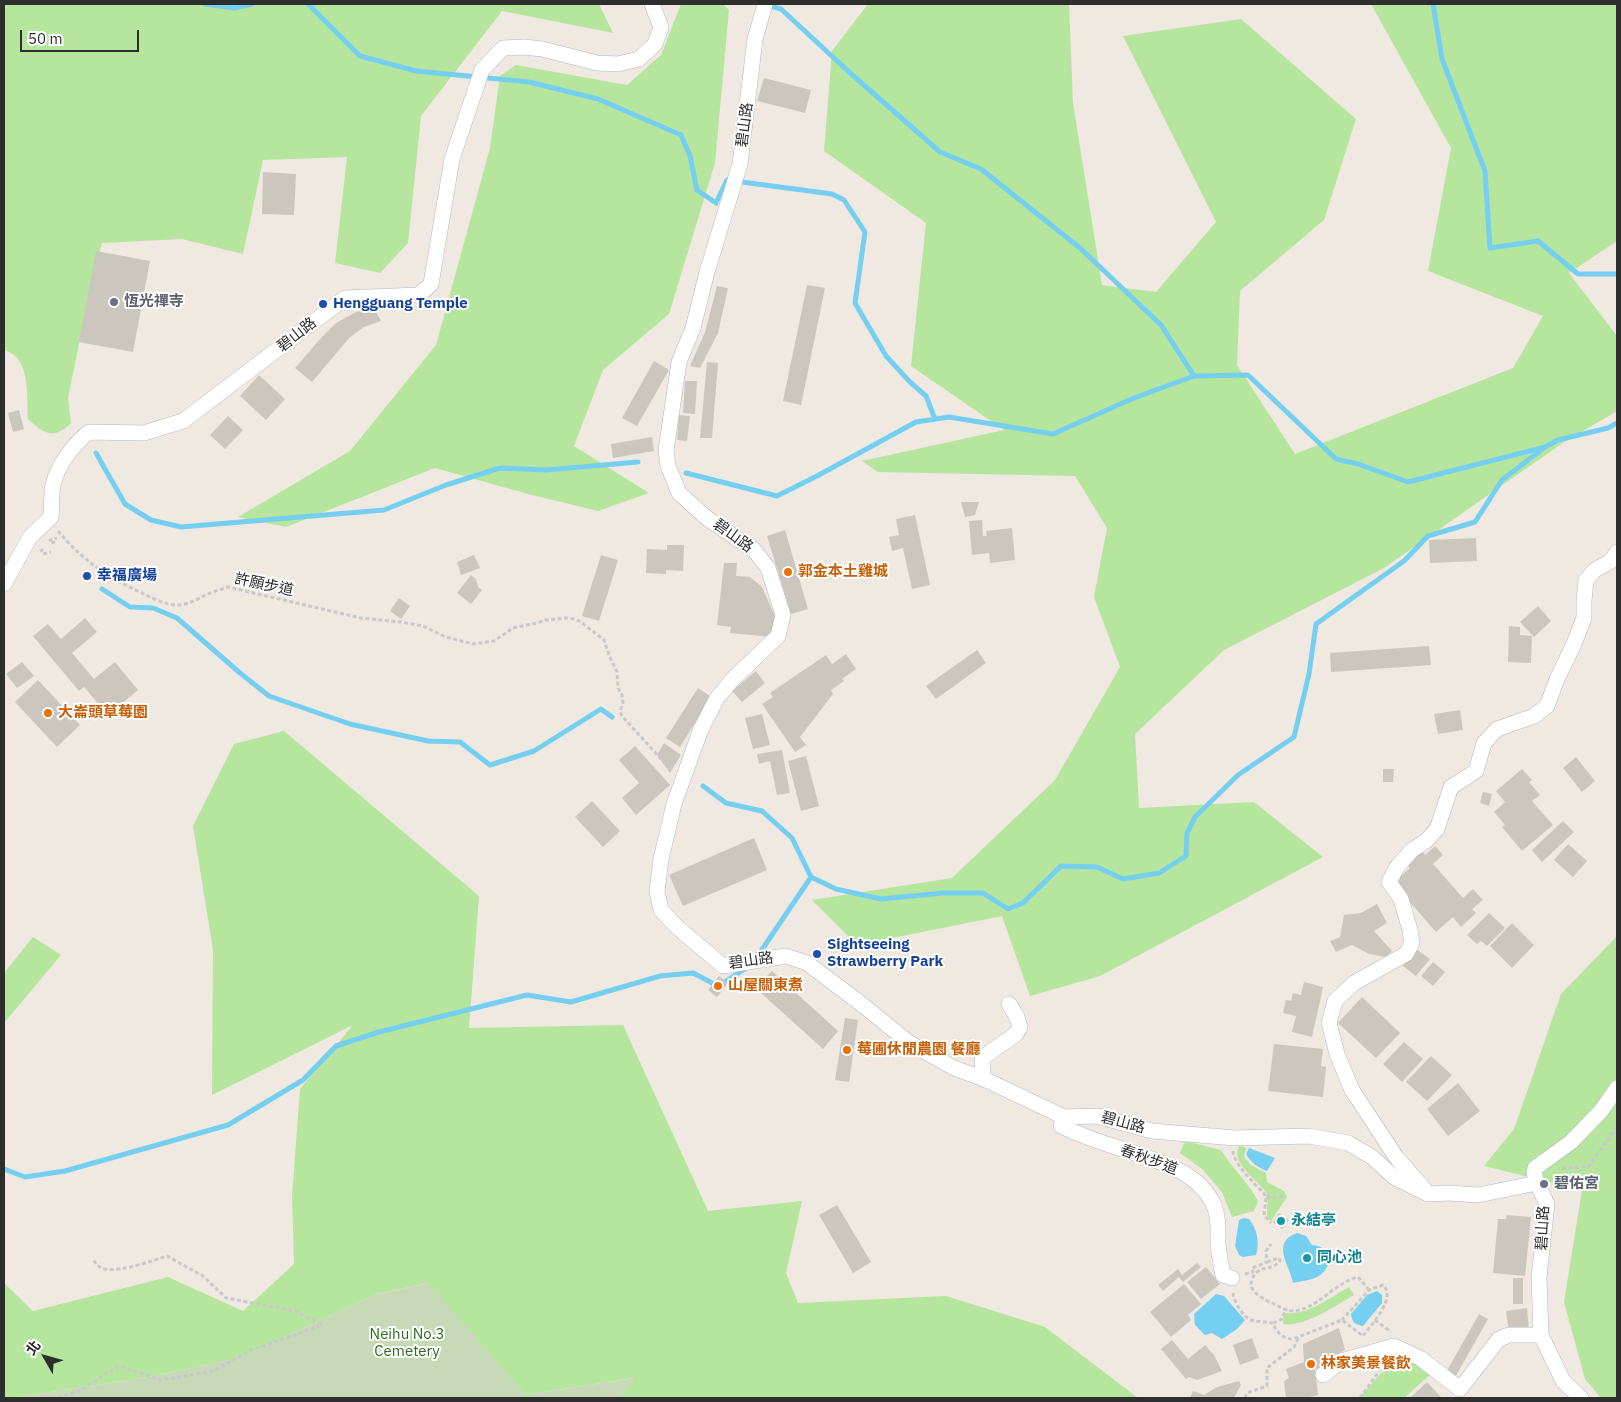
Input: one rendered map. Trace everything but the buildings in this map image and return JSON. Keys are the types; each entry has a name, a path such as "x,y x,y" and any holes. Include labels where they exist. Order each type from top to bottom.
{"street":[{"name":"碧山路","path":"51,517 53,485 60,467 78,441 89,432 144,433 183,421 345,298 419,295 431,284 452,159 482,70 503,48 524,47 542,49 597,63 618,64 639,59 654,44 661,27 652,4"},
{"name":"碧山路","path":"765,4 755,39 740,164 707,272 693,328 679,362 666,450 668,466 679,493 708,518 754,550 768,568 783,614 778,636 732,680 717,698 701,729 674,804 661,859 658,891 662,910 676,927 723,966 786,956 807,963 908,1042 954,1068 983,1078 1064,1117 1097,1116 1152,1131 1235,1138 1309,1136 1348,1143 1372,1156 1394,1177 1428,1194 1478,1195 1537,1183 1547,1204 1539,1277 1541,1334 1564,1381 1581,1398"},
{"path":"5,579 30,537 51,517"},
{"path":"1428,1194 1396,1157 1352,1090 1337,1054 1329,1023 1335,1001 1354,983 1406,954 1412,943 1410,930 1400,899 1389,882 1397,867 1412,850 1426,841 1437,829 1451,787 1476,771 1484,743 1497,729 1534,716 1547,706 1584,618 1586,580 1595,570 1611,561 1617,552"},
{"path":"983,1078 982,1058 1016,1034 1020,1027 1009,1004"},
{"path":"1537,1183 1534,1172 1535,1168 1571,1142 1601,1110 1617,1088"},
{"name":"春秋步道","path":"1064,1117 1062,1126 1084,1136 1169,1165 1187,1174 1202,1187 1213,1202 1217,1216 1223,1275 1233,1278"},
{"path":"1323,1375 1341,1361 1394,1346 1420,1358 1460,1389 1499,1340 1509,1335 1541,1334"}],"path":[{"name":"許願步道","path":"51,517 58,532 88,562 106,575 153,598 170,604 189,604 214,591 228,588 361,618 423,626 446,637 461,639 473,644 494,641 513,628 545,620 567,618 581,622 604,640 617,672 618,688 622,694 623,702 620,712 622,716 682,780"},
{"path":"34,553 42,550 43,554 51,552"},
{"path":"1537,1183 1554,1168 1588,1167 1617,1128"},
{"path":"1235,1138 1232,1154 1236,1162 1266,1196 1264,1215 1271,1223"},
{"path":"1266,1196 1284,1197"},
{"path":"1267,1262 1266,1250 1271,1244"},
{"path":"58,1398 79,1391 119,1366 161,1380 210,1372 252,1350 322,1325 295,1310 226,1298 203,1276 167,1256 132,1267 105,1269 98,1266 93,1259"},
{"path":"1287,1310 1283,1314 1282,1319 1273,1323 1250,1320 1241,1311 1233,1298 1233,1278 1253,1272 1252,1268 1279,1258 1280,1261 1273,1266 1260,1269 1256,1273 1252,1279 1252,1287 1261,1298 1287,1310 1299,1310 1317,1302 1351,1279 1358,1277 1369,1290"},
{"path":"1273,1323 1281,1336 1293,1339 1342,1320 1369,1290 1383,1285 1386,1288 1388,1294 1386,1303 1363,1336 1342,1320"},
{"path":"1245,1398 1247,1394 1267,1386 1267,1368 1294,1347 1299,1336"},
{"path":"1360,1398 1377,1375 1394,1346"}],"green space":[{"path":"4,4 599,4 613,33 502,11 421,116 408,243 380,273 335,263 347,157 263,160 243,254 182,239 102,243 89,295 68,398 71,423 59,432 49,433 28,419 26,379 23,369 13,354 4,350"},
{"path":"681,4 723,4 729,10 715,163 669,314 603,370 574,446 649,493 598,511 435,468 286,527 238,517 350,451 436,345 490,148 500,76 516,65 627,85 661,55"},
{"path":"868,4 1069,4 1073,103 1102,285 1156,292 1216,222 1123,36 1241,19 1356,119 1324,220 1240,291 1237,365 1295,454 1513,368 1543,316 1428,271 1451,148 1371,4 1617,4 1617,241 1569,273 1617,336 1617,411 1564,442 1384,568 1224,650 1135,734 1139,808 1254,802 1323,857 1100,976 1030,996 1002,916 857,945 812,900 952,878 1055,780 1120,667 1094,597 1107,528 1075,476 878,472 862,461 1004,430 911,366 926,223 824,151 832,51"},
{"path":"284,731 479,896 469,1028 623,1025 708,1211 802,1201 786,1273 798,1303 946,1296 1045,1327 1138,1398 620,1398 634,1378 525,1395 427,1283 374,1295 240,1358 148,1377 4,1398 4,1283 33,1311 168,1277 243,1311 294,1264 292,1196 300,1089 353,1025 212,1095 213,950 193,826 234,744"},
{"path":"1617,936 1617,1398 1601,1398 1585,1379 1564,1302 1582,1190 1484,1166 1514,1129 1561,994"},
{"path":"33,937 61,955 4,1023 4,973"},
{"path":"1185,1141 1221,1150 1258,1201 1254,1211 1232,1217 1222,1192 1202,1169 1180,1153"},
{"path":"1240,1145 1246,1148 1244,1157 1251,1165 1266,1173 1267,1182 1284,1191 1287,1197 1271,1221 1267,1214 1268,1198 1265,1191 1245,1170 1238,1157 1237,1151"},
{"name":"Neihu No.3 Cemetery","path":"428,1283 525,1395 635,1378 620,1398 12,1398 148,1377 240,1358 374,1295"},
{"path":"1349,1287 1354,1295 1329,1310 1300,1323 1283,1324 1284,1313 1301,1312 1309,1309"},
{"path":"1399,1353 1431,1374 1404,1398 1359,1398"}],"water":[{"path":"1249,1148 1275,1158 1267,1171 1248,1157 1246,1154"},
{"path":"1249,1219 1254,1227 1258,1246 1256,1255 1243,1257 1239,1255 1235,1246 1239,1220"},
{"name":"同心池","path":"1297,1233 1306,1236 1312,1245 1324,1249 1330,1260 1324,1271 1316,1278 1293,1283 1283,1248 1289,1237"},
{"path":"1377,1291 1382,1295 1382,1303 1363,1326 1356,1324 1351,1314 1367,1295"},
{"path":"1216,1294 1224,1296 1245,1320 1237,1329 1222,1339 1212,1333 1205,1335 1195,1325 1194,1314"}],"waterway":[{"path":"205,4 234,8 252,4"},
{"path":"308,4 360,56 416,71 529,82 598,99 681,135 690,156 697,190 716,203 727,180 832,194 844,200 865,232 855,303 886,356 926,396 935,419"},
{"path":"1433,4 1442,59 1485,171 1490,248 1538,241 1578,274 1617,274"},
{"path":"767,5 781,9 940,152 981,169 1080,248 1161,325 1194,376"},
{"path":"686,473 777,496 916,422 949,417 1053,434 1134,398 1194,376 1248,375 1336,459 1358,464 1408,482 1545,447 1558,440 1608,428 1617,423"},
{"path":"703,786 726,803 762,811 792,838 811,877 836,889 881,899 943,893 983,893 1008,909 1023,903 1061,866 1097,867 1123,879 1159,873 1186,856 1187,833 1195,817 1238,775 1294,737 1309,674 1316,624 1404,561 1428,536 1475,522 1502,480 1545,447"},
{"path":"96,453 125,504 151,520 181,527 384,510 446,485 500,468 546,470 638,462"},
{"path":"102,589 130,607 153,608 177,618 269,696 350,724 428,741 460,742 490,765 534,751 601,709 612,717"},
{"path":"757,957 811,877"},
{"path":"4,1169 25,1177 65,1171 228,1125 303,1080 336,1046 379,1032 527,995 571,1002 660,976 693,973 718,986 748,967"}],"place":[{"name":"恆光禪寺","path":"114,302"},
{"name":"Hengguang Temple","path":"323,304"},
{"name":"郭金本土雞城","path":"788,572"},
{"name":"幸福廣場","path":"87,576"},
{"name":"大崙頭草莓園","path":"48,713"},
{"name":"Sightseeing Strawberry Park","path":"817,954"},
{"name":"山屋關東煮","path":"718,986"},
{"name":"莓圃休閒農園 餐廳","path":"847,1050"},
{"name":"碧佑宮","path":"1544,1184"},
{"name":"永結亭","path":"1281,1221"},
{"name":"同心池","path":"1307,1258"},
{"name":"林家美景餐飲","path":"1311,1364"}]}
